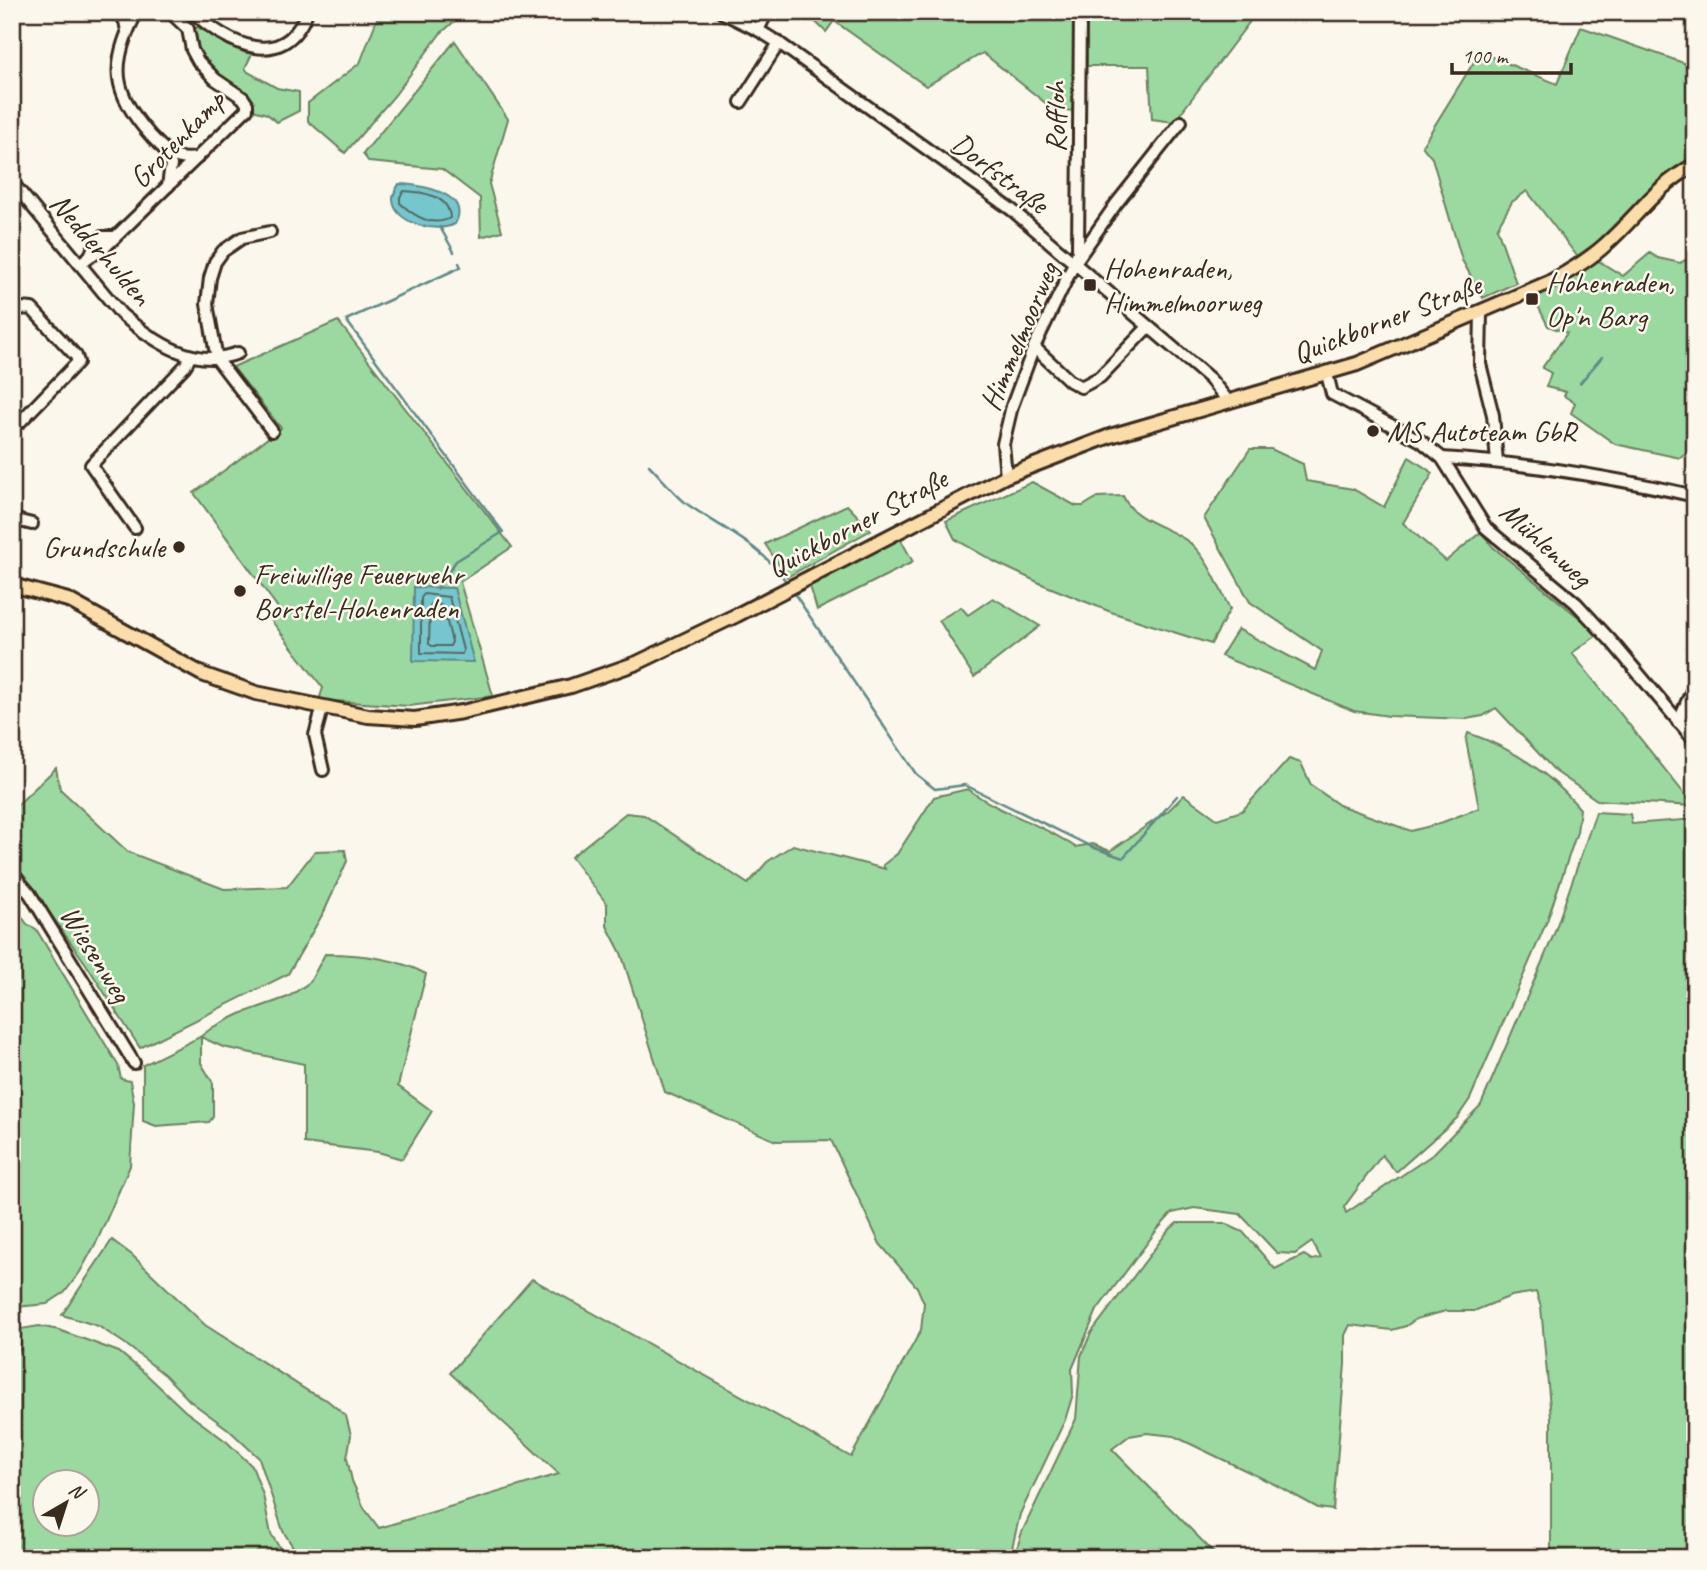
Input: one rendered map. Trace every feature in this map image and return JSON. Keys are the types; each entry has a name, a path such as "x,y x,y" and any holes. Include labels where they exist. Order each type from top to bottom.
{"main road":[{"name":"Quickborner Straße","path":"12,585 54,595 82,607 202,674 256,693 321,709 415,719 483,708 571,686 636,663 716,625 1006,476 1110,436 1357,364 1481,312 1575,268 1605,245 1653,194 1695,164"}],"street":[{"path":"119,12 125,20 127,31"},
{"path":"137,12 127,31 119,78 124,102 168,155 171,165 168,186"},
{"name":"Grotenkamp","path":"80,264 101,251 247,109 247,104 206,71 198,61 192,50 188,29 170,12"},
{"path":"188,29 195,15 211,29 242,45 268,48 287,42 296,33 307,12"},
{"name":"Dorfstraße","path":"721,12 779,43 1012,210 1147,328 1210,379 1229,402"},
{"path":"758,30 767,12"},
{"name":"Roffloh","path":"1074,264 1078,251 1080,12"},
{"path":"741,102 779,43"},
{"name":"Himmelmoorweg","path":"1006,476 1003,444 1012,406 1034,347 1074,264 1116,204 1181,122"},
{"path":"168,155 178,159 197,158"},
{"name":"Nedderhulden","path":"12,182 121,314 138,329 172,349 191,356 218,359 238,353"},
{"path":"270,232 232,243 215,262 207,304 218,359 272,431"},
{"path":"12,314 21,308 32,309 76,356 78,362 20,422 12,424"},
{"path":"1481,312 1480,364 1493,415 1497,462"},
{"path":"1034,347 1070,381 1081,387 1100,377 1147,328"},
{"path":"135,528 91,466 185,366 191,356"},
{"name":"Mühlenweg","path":"1327,374 1332,394 1421,441 1442,458 1486,527 1576,603 1695,741"},
{"path":"1442,458 1497,462 1612,477 1695,496"},
{"path":"12,519 32,524"},
{"path":"1695,553 1695,568"},
{"path":"1678,722 1695,684"},
{"path":"321,709 314,736 323,769"},
{"name":"Wiesenweg","path":"12,873 30,894 134,1063"}],"green space":[{"path":"376,12 460,12 345,153 308,121 308,103 360,63 377,19"},
{"path":"805,12 1073,12 1074,111 1053,109 983,53 926,86 834,21 826,32"},
{"path":"1087,12 1257,12 1174,122 1152,119 1149,66 1087,66"},
{"path":"197,27 243,49 243,52 252,54 245,68 248,72 277,88 299,92 299,111 277,122 267,114 253,110 242,94 202,63 196,52 192,31"},
{"path":"1581,27 1695,67 1695,158 1651,187 1603,238 1577,256 1527,191 1512,202 1497,228 1516,283 1483,298 1462,260 1432,158 1422,146 1480,52 1557,84"},
{"path":"455,41 508,119 489,184 502,231 481,237 480,198 442,169 369,162 363,154"},
{"path":"1650,253 1658,258 1680,263 1695,255 1695,452 1692,450 1680,458 1615,444 1571,413 1575,403 1564,396 1566,392 1546,387 1551,373 1542,368 1567,333 1548,326 1532,294 1597,260 1623,276"},
{"path":"338,321 512,547 460,582 493,696 409,706 319,700 323,688 271,620 281,612 194,493 281,428 233,367"},
{"path":"1250,449 1271,449 1303,464 1306,481 1353,489 1384,507 1409,457 1433,473 1403,523 1446,561 1481,532 1493,547 1599,634 1572,653 1694,806 1597,800 1555,771 1496,708 1483,716 1466,719 1389,716 1354,711 1221,656 1238,629 1315,670 1322,651 1250,602 1204,518"},
{"path":"1032,482 1076,506 1083,506 1098,497 1123,496 1128,505 1143,518 1190,543 1208,565 1230,609 1211,644 1111,612 1044,585 955,539 946,521"},
{"path":"847,505 871,530 787,577 765,544"},
{"path":"900,538 913,562 817,610 810,586"},
{"path":"993,598 1040,626 974,677 939,620 961,607 968,615"},
{"path":"1468,733 1515,754 1556,784 1580,809 1577,832 1547,921 1470,1099 1457,1118 1396,1172 1382,1155 1344,1207 1346,1213 1432,1155 1481,1105 1554,934 1596,812 1630,814 1632,824 1695,819 1695,1558 1551,1558 1551,1418 1541,1307 1536,1292 1511,1296 1474,1311 1446,1311 1416,1319 1406,1326 1392,1330 1350,1325 1345,1335 1333,1510 1318,1508 1174,1436 1147,1433 1129,1436 1112,1449 1219,1558 1014,1558 1022,1532 1076,1419 1081,1356 1091,1333 1168,1231 1177,1223 1224,1223 1243,1232 1275,1269 1304,1255 1312,1260 1321,1258 1312,1242 1295,1254 1277,1253 1240,1214 1194,1208 1172,1213 1097,1310 1072,1369 1073,1394 1065,1420 1020,1514 1012,1548 1005,1558 300,1558 283,1531 259,1458 228,1429 190,1401 165,1375 124,1343 98,1326 62,1315 112,1240 132,1255 205,1325 308,1391 327,1400 346,1416 351,1435 347,1458 352,1481 364,1508 379,1528 559,1474 450,1373 532,1279 851,1457 921,1330 924,1303 917,1287 880,1244 831,1140 776,1141 665,1092 621,953 607,926 607,904 571,857 626,813 644,815 748,884 767,862 793,845 885,869 883,865 897,854 934,797 968,789 980,798 1049,831 1075,847 1093,844 1110,851 1168,811 1184,795 1217,819 1242,811 1289,759 1301,763 1311,785 1339,805 1411,831 1479,808 1466,740"},
{"path":"56,768 60,789 128,852 224,889 287,887 315,851 345,850 347,861 325,910 288,974 140,1048 86,964 12,860 12,810"},
{"path":"12,903 27,924 36,929 118,1065 121,1079 130,1081 134,1103 130,1166 97,1241 80,1272 65,1292 47,1304 16,1307 12,1307"},
{"path":"325,954 377,958 403,964 426,974 398,1086 432,1111 402,1159 378,1152 304,1143 304,1064 223,1047 201,1037 201,1063 213,1083 213,1117 209,1122 156,1126 143,1121 143,1065 240,1014 288,997 310,982"},
{"path":"39,1326 59,1330 119,1352 252,1466 263,1495 271,1534 286,1558 12,1558 12,1353 20,1350 21,1329"}],"water":[{"path":"399,184 430,188 450,198 457,205 459,213 455,224 447,227 427,227 400,215 393,200"},
{"path":"414,587 454,588 474,662 413,661"}],"waterway":[{"path":"440,227 454,252"},
{"path":"437,589 456,561 503,532 346,320 461,267 459,263"},
{"path":"1580,383 1602,357"},
{"path":"649,465 682,500 752,546 785,580"},
{"path":"794,593 916,774 935,789 965,785 1092,847 1123,858 1177,796"}],"place":[{"name":"Hohenraden, Himmelmoorweg","path":"1090,285"},
{"name":"Hohenraden, Op'n Barg","path":"1532,299"},
{"name":"MS Autoteam GbR","path":"1373,431"},
{"name":"Grundschule","path":"179,547"},
{"name":"Freiwillige Feuerwehr Borstel-Hohenraden","path":"240,591"}]}
